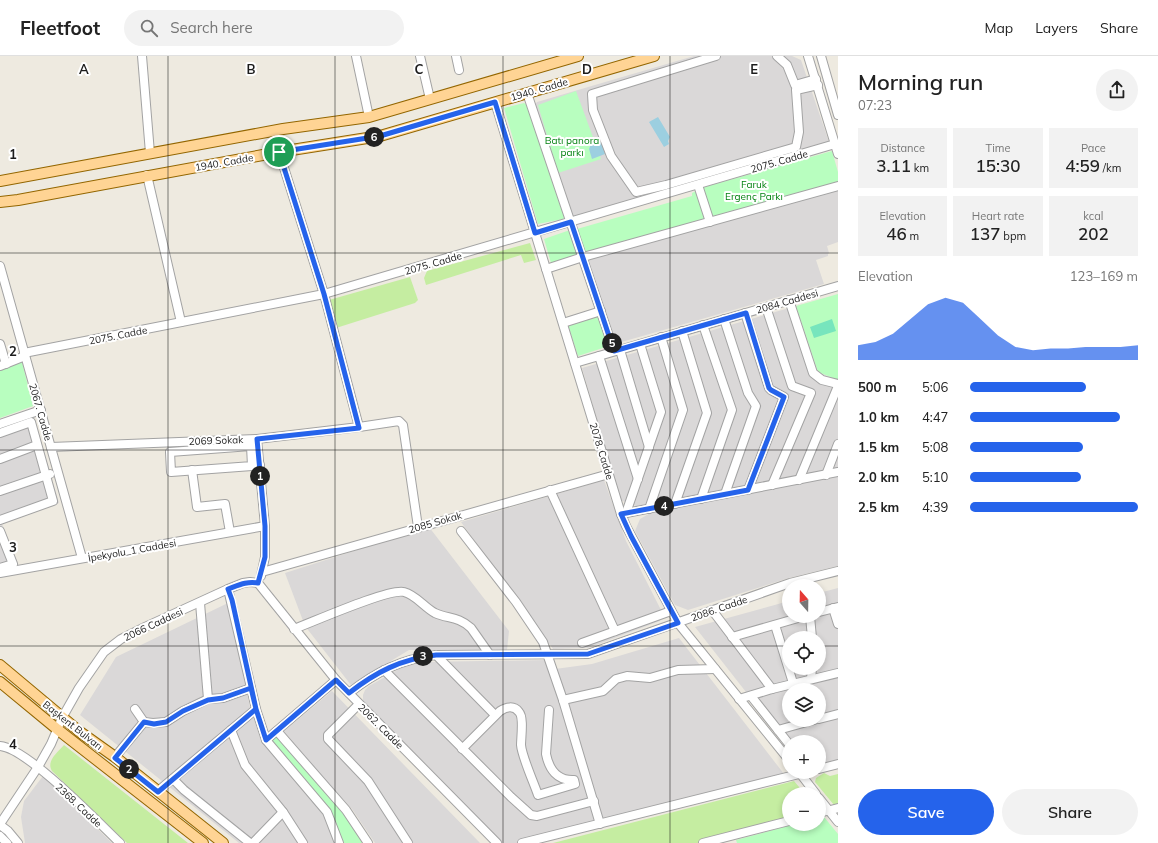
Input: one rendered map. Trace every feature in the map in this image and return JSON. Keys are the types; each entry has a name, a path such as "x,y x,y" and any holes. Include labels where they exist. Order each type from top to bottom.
{"main road":[{"name":"1940. Cadde","path":"0,181 283,129 369,117 578,56"},
{"name":"1940. Cadde","path":"0,202 18,200 147,175 279,152 380,136 654,56"},
{"name":"Başkent Bulvarı","path":"0,665 62,718 223,843"},
{"name":"Başkent Bulvarı","path":"0,682 57,729 203,843"}],"street":[{"path":"142,56 150,153"},
{"path":"356,56 369,117"},
{"path":"420,56 430,99"},
{"path":"456,56 459,70"},
{"path":"716,56 592,94 593,110 612,156 636,192 666,185 796,147 798,132 795,88 787,65 777,56"},
{"path":"808,56 838,154"},
{"path":"821,56 838,115"},
{"path":"795,88 817,82"},
{"path":"527,93 601,311 617,350 649,447"},
{"name":"2078. Cadde","path":"495,102 608,474 631,536 678,623 782,751"},
{"name":"2075. Cadde","path":"3,365 25,355 324,294 835,144"},
{"path":"279,152 324,294 359,428"},
{"path":"147,175 181,322"},
{"path":"698,185 710,222"},
{"path":"546,269 583,257 838,186"},
{"name":"2067. Cadde","path":"0,266 82,558"},
{"name":"2084 Caddesi","path":"575,363 838,286"},
{"path":"789,300 814,373 822,380 838,385 799,480"},
{"path":"766,307 792,386 811,393 772,485"},
{"path":"563,323 601,311"},
{"path":"746,313 770,389 784,397 748,490"},
{"path":"724,319 748,393 755,403 756,409 725,494"},
{"path":"701,499 732,412 703,325"},
{"path":"675,504 706,414 706,406 682,331"},
{"path":"649,509 683,410 661,338"},
{"path":"0,344 3,365"},
{"path":"624,514 660,417 661,408 640,344"},
{"path":"599,356 638,479"},
{"path":"0,424 41,410"},
{"name":"2069 Sokak","path":"51,447 257,439 359,428 399,421 402,422 403,425 418,527"},
{"path":"0,433 31,422 53,500 0,520"},
{"path":"256,466 257,439"},
{"path":"826,475 838,444"},
{"path":"0,459 37,445"},
{"path":"256,466 171,472 170,452 251,446 256,466 265,526 265,557 258,583"},
{"path":"192,470 196,507 225,504 230,532"},
{"path":"0,491 58,471"},
{"path":"624,514 838,472"},
{"name":"2085 Sokak","path":"262,572 608,474"},
{"path":"550,490 615,631"},
{"name":"İpekyolu_1 Caddesi","path":"0,573 265,526"},
{"path":"0,531 13,564 0,568"},
{"path":"461,531 516,602 542,639 563,700 600,824"},
{"name":"2086. Cadde","path":"349,693 367,679 384,670 407,660 419,657 436,655 588,654 805,578 838,571"},
{"name":"2066 Caddesi","path":"0,825 38,767 62,718 92,668 104,652 145,626 243,583 258,583"},
{"name":"2062. Cadde","path":"258,583 336,680 498,843"},
{"path":"228,589 256,709 266,740 328,814 339,843"},
{"path":"294,629 385,594 405,592 434,612 456,618 467,624 490,655"},
{"path":"200,603 208,700"},
{"path":"826,610 836,607 838,624"},
{"path":"712,610 772,688"},
{"path":"582,643 671,611"},
{"path":"732,637 782,623"},
{"path":"775,625 793,683"},
{"path":"436,655 495,715"},
{"path":"563,700 603,691 612,682 622,677 632,676 650,678 678,670 715,669"},
{"path":"384,670 511,797 534,816 594,801"},
{"path":"797,683 838,673"},
{"path":"811,675 811,679"},
{"path":"266,740 336,680"},
{"path":"739,699 782,686"},
{"path":"135,708 144,722 154,724 166,722 183,711 208,700 223,698 251,688"},
{"path":"751,696 782,735"},
{"path":"359,704 328,735 328,739 368,781 408,843"},
{"path":"462,749 500,711 507,707 515,708 521,715 521,747 538,795 575,784 574,780 567,780 557,776 547,760 546,754 549,710"},
{"path":"158,792 256,709"},
{"path":"826,717 838,714"},
{"path":"115,758 144,722"},
{"path":"778,730 789,727"},
{"path":"231,730 245,765 283,812 303,843"},
{"path":"277,731 346,810 368,843"},
{"name":"2368. Cadde","path":"0,746 8,747 38,767 120,843"},
{"path":"826,767 838,764"},
{"path":"522,843 782,778"},
{"path":"173,779 184,790 252,843 283,812"},
{"path":"826,807 838,822"},
{"path":"828,810 838,808"},
{"path":"703,843 732,839 782,823"},
{"path":"0,825 8,831 18,843"},
{"path":"0,836 6,843"}],"shaded area":[{"path":"694,56 792,56 801,60 829,142 826,146 571,217 535,105 537,102"},
{"path":"838,189 838,242 827,246 829,253 828,256 816,260 824,284 618,343 615,342 587,262 588,259"},
{"path":"796,306 818,372 838,380 838,468 636,506 620,500 582,368"},
{"path":"29,417 35,420 59,503 2,524 20,568 0,572 0,427"},
{"path":"838,476 838,566 782,579 688,610 675,605 635,531 640,519 652,512"},
{"path":"604,480 626,541 662,612 660,621 588,648 553,649 461,522"},
{"path":"429,527 509,631 507,650 409,650 351,685 305,626 285,573"},
{"path":"838,588 838,761 826,765 826,735 782,735 782,738 695,627 782,603 782,623 826,623 826,591"},
{"path":"228,603 250,707 261,740 327,815 336,843 239,843 80,715 116,657"},
{"path":"679,638 782,771 782,775 600,822 555,669 592,664"},
{"path":"548,660 596,821 519,843 493,843 366,707 363,701 363,695 369,686 401,668 423,662"},
{"path":"332,691 480,843 375,843 352,809 282,733"},
{"path":"43,776 112,843 25,843 21,817 24,801"}],"green space":[{"name":"Batı panora parkı","path":"576,91 601,159 558,173 538,105"},
{"path":"524,103 527,105 565,217 563,219 538,224 504,108"},
{"name":"Faruk Ergenç Parkı","path":"832,151 838,172 838,183 711,218 701,188"},
{"name":"Faruk Ergenç Parkı","path":"696,191 705,220 585,253 577,229 692,196 692,193"},
{"path":"570,230 578,255 551,263 544,239"},
{"path":"530,243 536,260 524,263 521,255 426,285 424,278 427,271"},
{"path":"410,277 418,300 415,303 336,328 329,300"},
{"path":"838,294 838,380 818,372 796,306"},
{"path":"599,315 609,346 578,356 568,325"},
{"path":"832,319 836,331 814,338 810,327"},
{"path":"22,362 33,406 0,418 0,370"},
{"path":"277,736 344,812 364,843 344,843 330,811 270,742"},
{"path":"64,745 188,843 127,843 52,771 50,764 51,760"},
{"path":"826,774 830,776 838,774 838,806 834,805 826,795 826,787 819,787 815,782 816,779 826,779"},
{"path":"794,781 799,787 782,787 782,821 701,843 553,843"},
{"path":"826,819 838,834 838,843 737,843 736,840 782,828 782,831 826,831"}],"water":[{"path":"658,117 670,137 668,141 669,144 664,147 649,122"},
{"path":"601,141 605,154 592,159 589,149 591,144"}],"route":[{"path":"279,152 324,294 359,428 257,439 265,526 265,557 258,583 243,583 228,589 232,600 256,709 158,792 115,758 144,722 154,724 166,722 183,711 208,700 223,698 251,688 256,709 266,740 336,680 349,693 367,679 407,660 436,655 588,654 678,623 631,536 621,514 748,490 784,397 769,388 746,313 614,351 571,222 535,233 495,102 380,136 279,152"}]}
